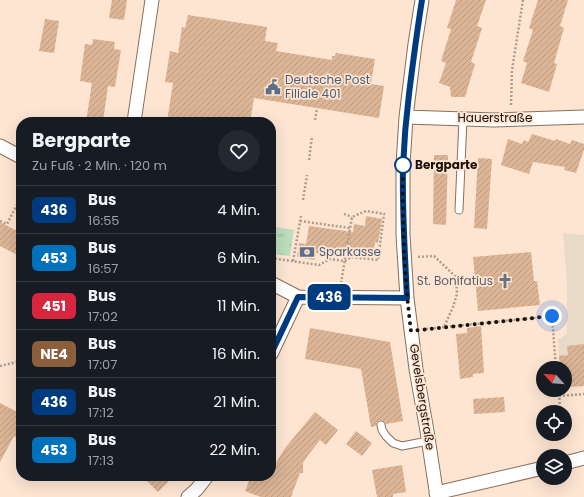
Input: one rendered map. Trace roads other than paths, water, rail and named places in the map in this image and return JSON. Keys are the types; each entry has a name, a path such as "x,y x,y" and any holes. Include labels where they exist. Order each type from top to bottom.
{"street":[{"path":"135,117 152,0"},
{"name":"Gevelsbergstraße","path":"422,0 406,117 402,193 407,298 416,368 436,495"},
{"name":"Hauerstraße","path":"406,117 463,119 584,117"},
{"path":"0,146 16,154"},
{"path":"276,286 298,297 407,298"},
{"path":"276,343 298,297"},
{"path":"572,461 584,458"},
{"path":"436,495 536,470"},
{"path":"188,497 197,489 203,481"}],"lane":[{"path":"459,210 463,119"},
{"path":"381,425 382,430 393,444 402,446 428,441"}],"place":[{"name":"Deutsche Post Filiale 401","path":"273,87"},
{"name":"Bergparte","path":"403,165"},
{"name":"Sparkasse","path":"307,252"},
{"name":"St. Bonifatius","path":"505,281"}]}
